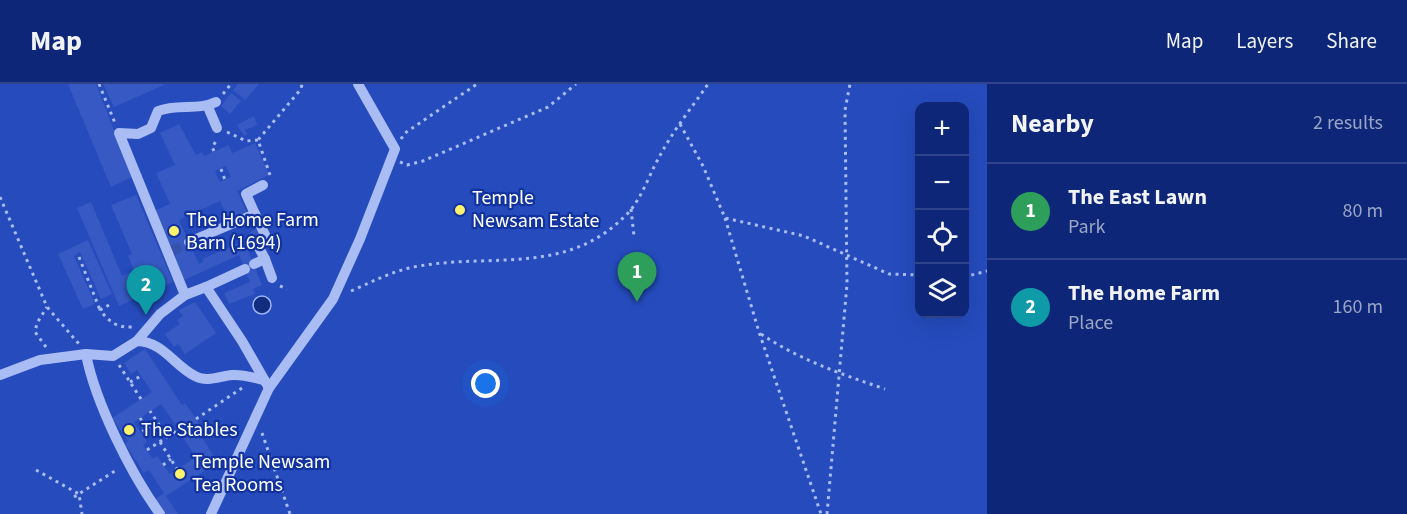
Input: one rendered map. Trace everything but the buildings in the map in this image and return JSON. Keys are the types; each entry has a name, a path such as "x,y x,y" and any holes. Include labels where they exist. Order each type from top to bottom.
{"street":[{"path":"211,514 267,384 333,299 360,239 393,153 358,84"},
{"path":"185,296 170,252 119,133 138,134 151,128 158,111 167,107 212,105 217,128"},
{"path":"263,185 246,194 267,237 257,244 272,279"},
{"path":"189,242 255,214"},
{"path":"0,375 40,360 86,354 113,356 137,341 160,314 185,296 265,260"},
{"path":"206,287 267,384"},
{"path":"137,341 149,341 160,347 195,376 206,380 233,375 267,384"},
{"path":"86,354 91,380 129,462 160,514"}],"path":[{"path":"99,84 119,133"},
{"path":"217,128 246,141 258,140 301,90 302,84"},
{"path":"477,84 405,133 393,153 407,165 423,161 548,107 576,84"},
{"path":"333,299 391,272 417,266 525,260 573,250 600,238 631,209 663,150 708,84"},
{"path":"827,514 847,284 845,110 850,84"},
{"path":"680,124 703,166 725,218 759,332 821,514"},
{"path":"258,140 271,177 263,185"},
{"path":"221,169 225,180"},
{"path":"0,197 47,307 73,333 86,354"},
{"path":"631,209 634,236"},
{"path":"725,218 804,236 889,274 915,275"},
{"path":"79,257 100,310 113,324 122,327 151,325"},
{"path":"969,276 987,271"},
{"path":"100,310 110,305"},
{"path":"47,307 37,323 35,332 44,345 63,357"},
{"path":"759,332 788,352 840,374 885,389"},
{"path":"113,356 141,399"},
{"path":"130,382 141,376"},
{"path":"196,418 244,387"},
{"path":"150,411 167,437"},
{"path":"256,414 290,514"},
{"path":"140,418 147,428"},
{"path":"141,433 156,421"},
{"path":"147,450 183,427"},
{"path":"160,442 177,469"},
{"path":"163,465 171,459"},
{"path":"74,497 129,462"},
{"path":"36,470 79,494"},
{"path":"79,494 82,514"}],"shaded area":[{"name":"Temple Newsam Estate","path":"0,84 987,84 987,514 0,514"},
{"path":"262,296 268,299 271,305 268,311 262,314 256,311 253,305 256,299"}],"tunnel":[{"path":"172,251 189,242"}],"place":[{"name":"Temple Newsam Estate","path":"460,210"},
{"name":"The Home Farm Barn (1694)","path":"174,231"},
{"name":"The East Lawn","path":"637,302"},
{"name":"The Home Farm","path":"146,315"},
{"name":"The Stables","path":"129,430"},
{"name":"Temple Newsam Tea Rooms","path":"180,474"}]}
